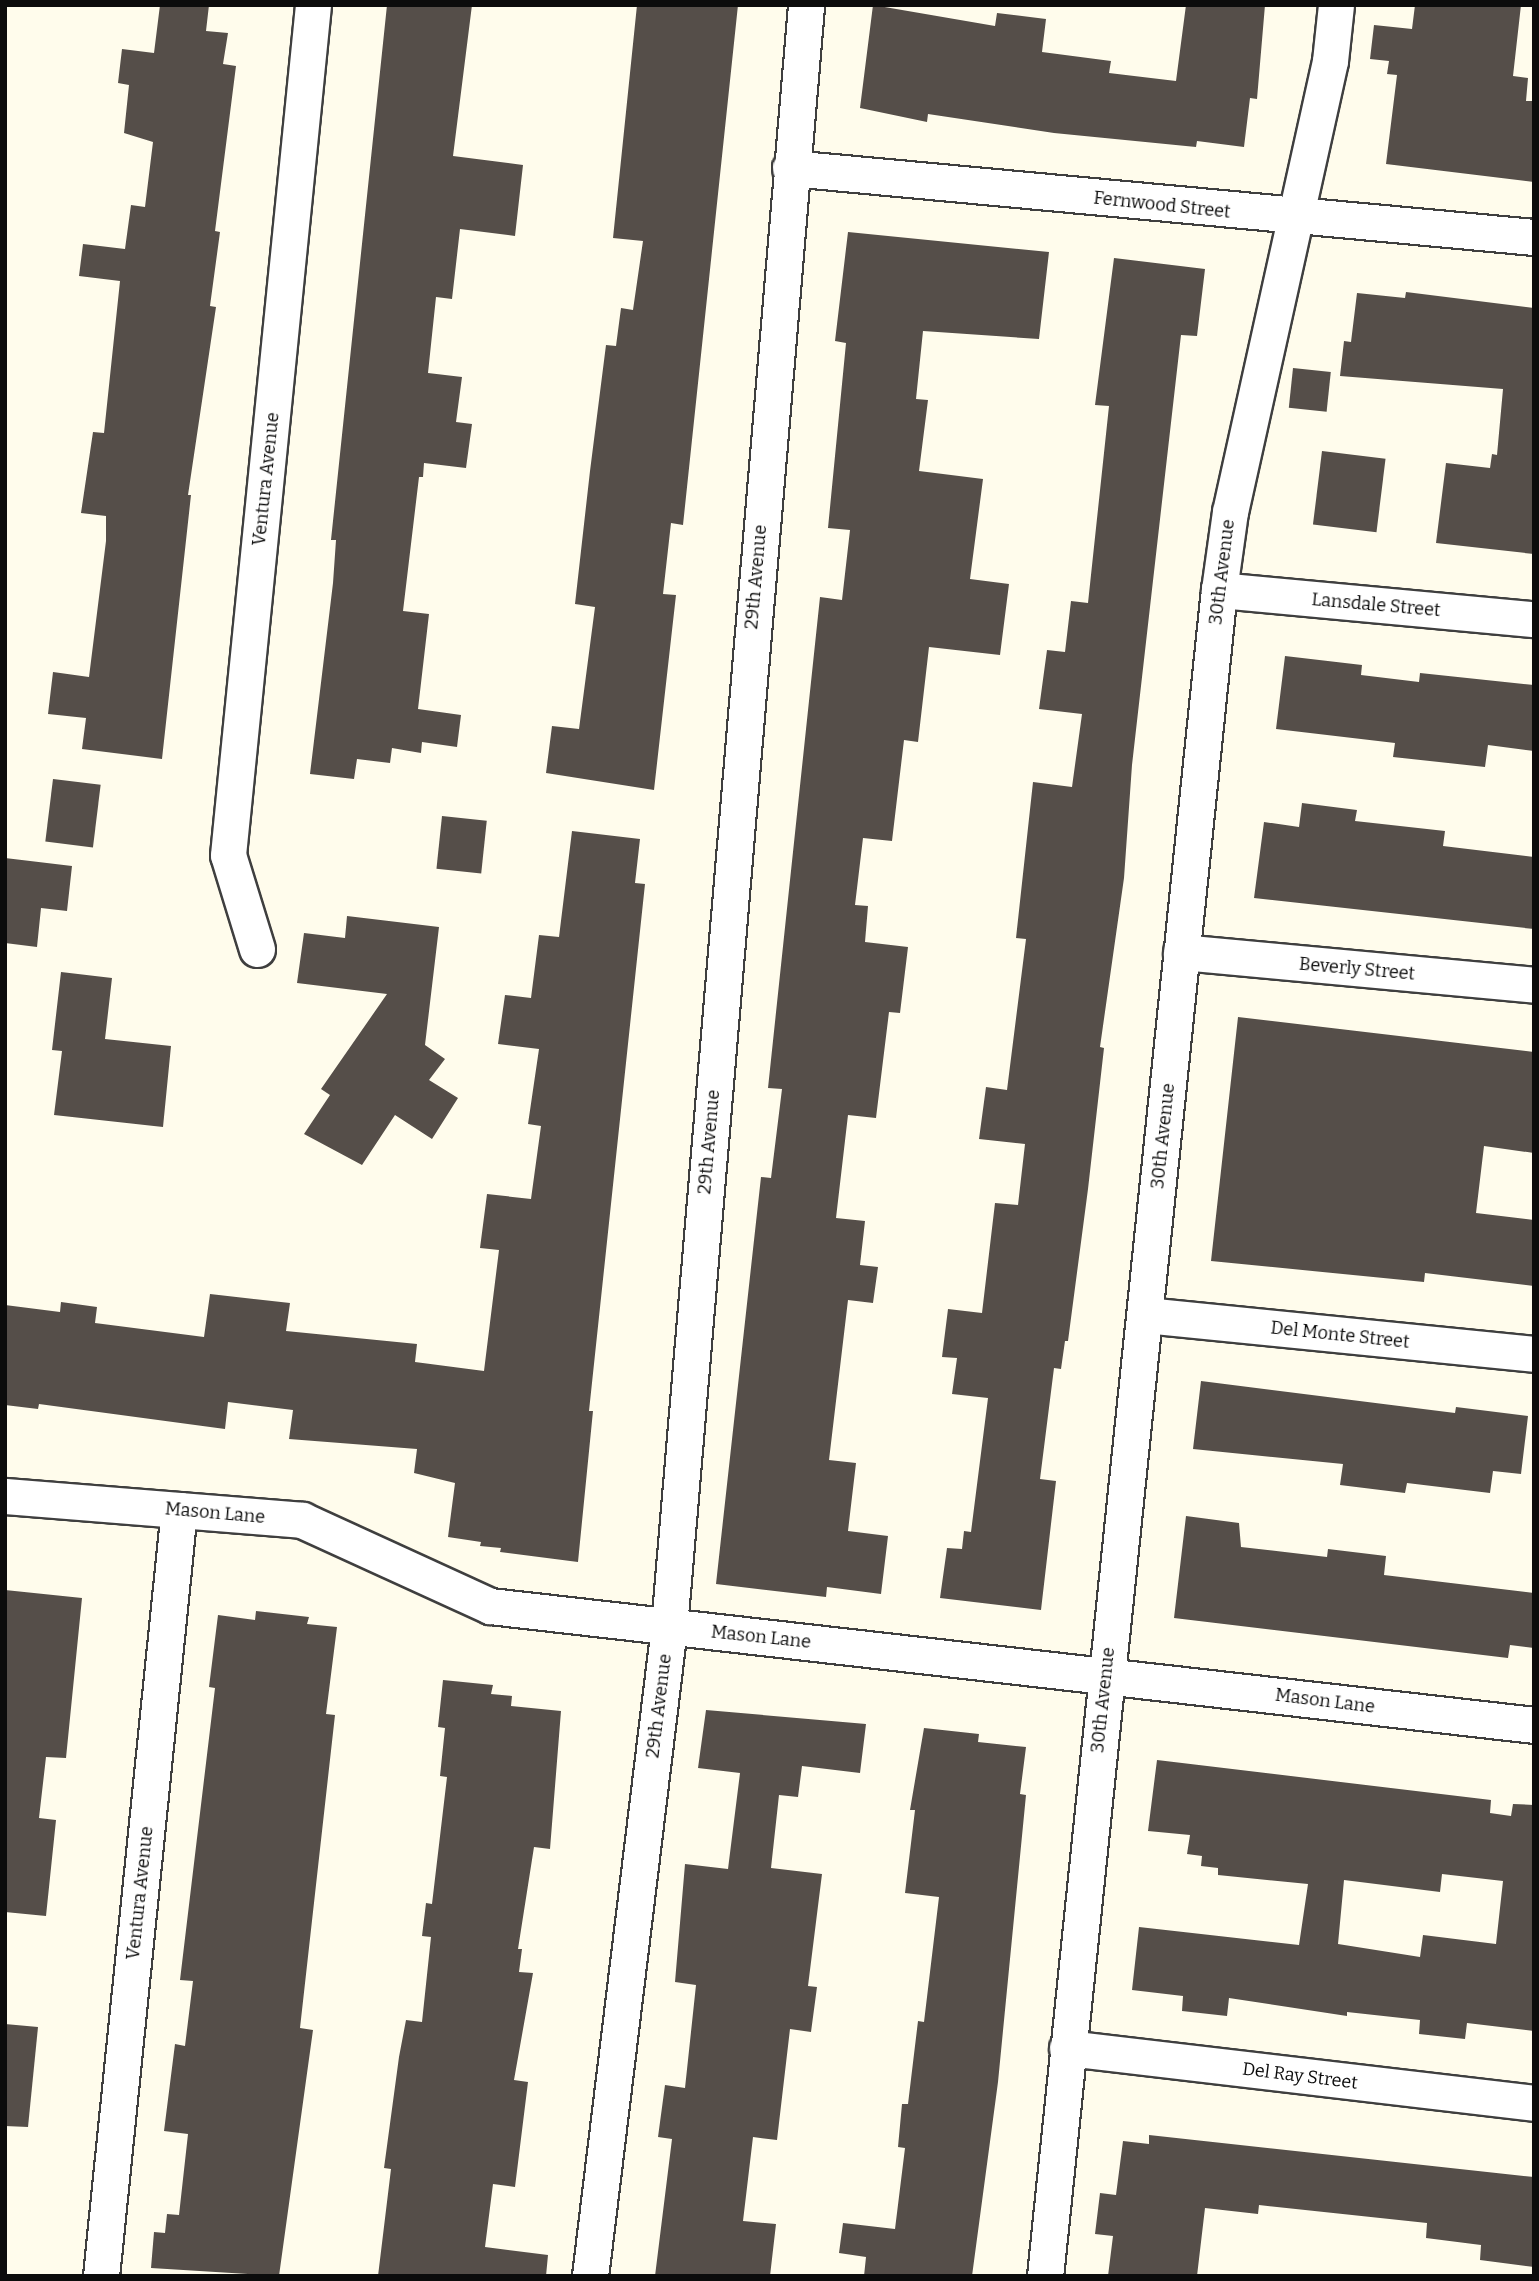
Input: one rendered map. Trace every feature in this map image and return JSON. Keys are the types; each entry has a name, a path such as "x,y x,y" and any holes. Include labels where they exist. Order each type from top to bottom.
{"street":[{"name":"Ventura Avenue","path":"257,949 228,855 313,5"},
{"name":"29th Avenue","path":"590,2276 669,1627 790,168 806,5"},
{"name":"30th Avenue","path":"1045,2276 1219,590 1230,512 1298,218 1330,61 1336,5"},
{"name":"Fernwood Street","path":"790,168 1298,218 1534,237"},
{"name":"Lansdale Street","path":"1219,590 1534,619"},
{"name":"Beverly Street","path":"1181,952 1534,985"},
{"name":"Del Monte Street","path":"1145,1315 1534,1354"},
{"name":"Mason Lane","path":"5,1496 302,1521 490,1606 1534,1726"},
{"name":"Ventura Avenue","path":"101,2276 179,1510"},
{"name":"Del Ray Street","path":"1067,2049 1534,2103"}],"building":[{"path":"160,5 209,5 206,31 228,33 223,64 236,66 215,231 220,232 210,306 216,307 188,495 191,495 162,759 82,749 86,718 48,714 53,672 89,677 106,541 106,516 81,513 93,432 104,433 120,281 79,276 83,244 125,249 131,205 145,207 153,142 124,133 129,85 118,83 122,49 154,53"},
{"path":"387,5 472,5 453,156 523,165 515,236 460,229 452,299 436,297 428,373 462,377 456,422 472,424 466,468 424,463 423,477 419,477 403,611 429,614 418,709 461,715 457,747 422,742 421,753 392,748 390,763 357,759 354,779 310,774 333,583 336,540 331,540"},
{"path":"637,5 738,5 683,525 671,523 663,594 676,595 654,790 546,773 552,726 579,729 595,607 575,604 606,345 616,346 621,308 633,310 643,241 613,238"},
{"path":"873,5 995,26 997,13 1046,19 1042,52 1111,61 1109,73 1176,81 1186,5 1265,5 1257,99 1250,98 1244,147 1197,141 1196,147 1054,133 928,114 927,122 860,108"},
{"path":"1415,5 1521,5 1513,76 1528,78 1526,101 1534,101 1534,182 1386,164 1397,75 1387,74 1389,61 1370,59 1374,25 1412,29"},
{"path":"848,232 1049,252 1039,339 923,331 916,399 928,400 919,471 983,479 970,579 1009,584 1000,655 929,647 918,742 904,740 892,841 863,838 855,905 868,906 865,942 908,947 900,1013 889,1012 876,1118 848,1115 836,1218 865,1221 860,1265 878,1267 873,1303 848,1300 829,1460 856,1463 848,1531 888,1536 881,1594 827,1587 826,1597 716,1584 761,1177 771,1178 782,1089 768,1088 820,597 842,600 850,530 828,528 846,343 835,341"},
{"path":"1114,258 1205,269 1197,336 1181,335 1132,765 1124,878 1100,1047 1104,1048 1088,1189 1068,1341 1065,1341 1061,1369 1054,1368 1040,1479 1056,1481 1041,1610 940,1598 947,1548 962,1549 964,1531 971,1532 988,1398 952,1394 957,1358 942,1357 948,1309 982,1313 995,1203 1018,1205 1025,1144 979,1139 986,1087 1007,1090 1026,939 1016,938 1033,782 1072,787 1082,714 1039,709 1047,650 1065,652 1071,601 1088,603 1109,406 1095,405"},
{"path":"1406,292 1534,308 1534,554 1436,543 1446,463 1490,468 1492,454 1497,455 1503,389 1340,376 1344,341 1351,342 1357,293 1405,298"},
{"path":"1293,368 1331,372 1327,412 1289,408"},
{"path":"1322,451 1386,459 1377,532 1313,524"},
{"path":"1285,656 1362,665 1361,675 1419,682 1420,673 1534,685 1534,751 1488,745 1485,767 1393,757 1395,743 1276,729"},
{"path":"53,779 101,785 93,847 45,842"},
{"path":"1302,803 1357,810 1355,821 1445,831 1443,846 1534,857 1534,929 1254,898 1264,822 1299,827"},
{"path":"442,816 487,821 481,873 436,869"},
{"path":"572,831 640,839 635,883 645,884 589,1411 593,1411 578,1562 500,1552 501,1548 480,1546 481,1542 448,1537 455,1483 414,1473 417,1449 289,1439 293,1410 228,1402 225,1429 39,1404 38,1409 5,1405 5,1305 60,1312 61,1302 97,1307 95,1323 204,1337 210,1294 290,1303 286,1331 417,1344 415,1362 484,1371 499,1250 480,1248 487,1194 531,1199 541,1126 528,1124 539,1049 498,1044 505,995 531,998 539,935 559,937"},
{"path":"5,858 72,866 67,911 41,908 37,947 5,943"},
{"path":"347,916 439,927 425,1045 445,1059 429,1080 458,1098 432,1139 395,1115 362,1165 304,1134 330,1095 321,1089 387,994 297,983 304,933 345,938"},
{"path":"61,972 112,978 105,1039 171,1046 163,1127 54,1115 62,1051 52,1050"},
{"path":"1238,1017 1534,1052 1534,1153 1484,1146 1476,1213 1534,1220 1534,1286 1425,1273 1424,1282 1211,1261"},
{"path":"1201,1381 1455,1413 1456,1407 1528,1416 1521,1474 1493,1471 1490,1493 1407,1483 1405,1493 1340,1485 1343,1464 1193,1449"},
{"path":"1186,1516 1239,1523 1241,1547 1327,1557 1328,1549 1386,1556 1384,1575 1534,1593 1534,1648 1510,1645 1508,1658 1174,1618"},
{"path":"5,1590 82,1598 66,1758 46,1757 39,1818 56,1820 46,1916 5,1912"},
{"path":"256,1611 309,1617 307,1624 337,1627 326,1714 335,1715 300,2028 313,2030 279,2276 151,2268 154,2232 165,2233 167,2214 179,2215 188,2134 164,2131 175,2044 185,2046 193,1981 180,1980 215,1688 209,1687 218,1615 255,1620"},
{"path":"443,1680 493,1685 491,1694 512,1696 511,1706 561,1711 550,1849 534,1847 518,1949 522,1949 519,1972 533,1973 514,2080 528,2082 515,2187 493,2184 485,2247 548,2255 546,2276 378,2276 391,2169 384,2168 399,2057 406,2020 422,2022 431,1937 422,1936 426,1903 432,1904 447,1777 440,1776 445,1728 438,1727"},
{"path":"706,1710 866,1724 860,1773 802,1766 798,1797 779,1795 771,1868 822,1874 808,1986 817,1987 811,2032 790,2029 777,2140 753,2137 743,2221 776,2224 770,2276 655,2276 672,2139 658,2137 665,2085 685,2088 696,1985 675,1982 685,1864 728,1869 740,1773 698,1768"},
{"path":"924,1728 979,1734 978,1742 1026,1747 1020,1794 1026,1795 998,2082 972,2276 864,2276 866,2257 839,2253 843,2223 895,2229 905,2148 898,2147 902,2104 908,2104 918,2021 924,2022 939,1897 905,1893 915,1810 910,1810"},
{"path":"1157,1760 1491,1800 1490,1813 1511,1816 1513,1804 1534,1805 1534,2031 1467,2023 1465,2039 1419,2034 1420,2020 1347,2012 1347,2016 1229,1998 1227,2016 1182,2011 1183,1996 1132,1990 1139,1927 1299,1945 1308,1884 1218,1875 1218,1868 1201,1866 1202,1856 1187,1854 1190,1835 1148,1831","holes":["1442,1874 1503,1881 1496,1944 1423,1935 1420,1957 1338,1944 1344,1880 1440,1892"]},
{"path":"5,2024 38,2027 28,2127 5,2126"},
{"path":"1149,2135 1534,2177 1534,2267 1480,2260 1481,2245 1426,2238 1427,2223 1259,2205 1258,2214 1205,2208 1197,2276 1108,2276 1113,2236 1095,2234 1100,2193 1116,2195 1123,2141 1149,2144"}]}
